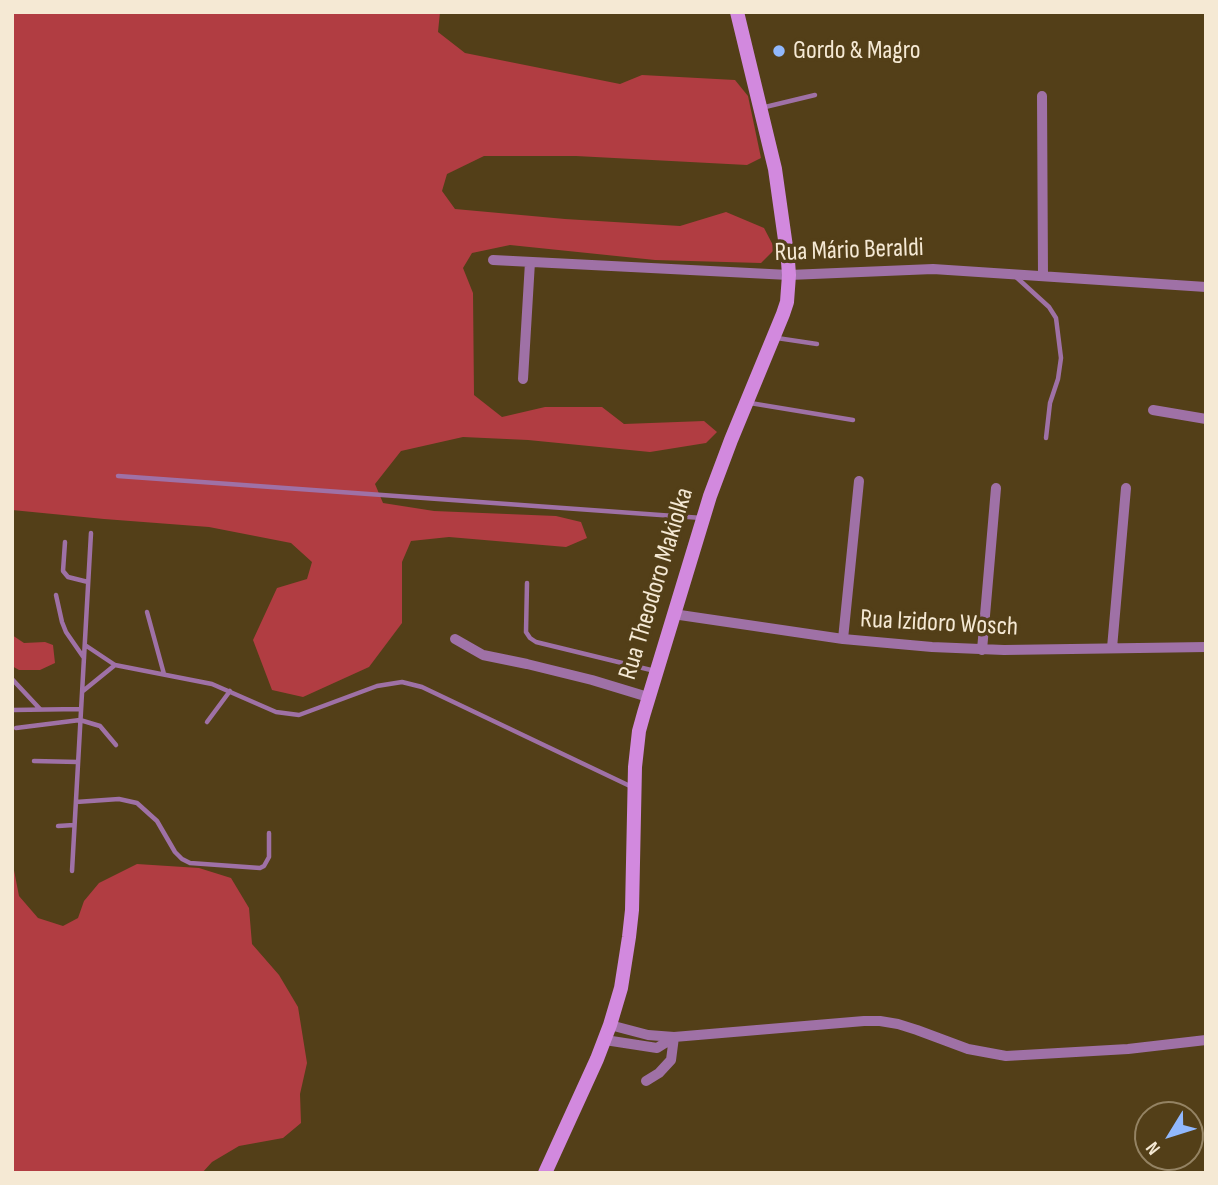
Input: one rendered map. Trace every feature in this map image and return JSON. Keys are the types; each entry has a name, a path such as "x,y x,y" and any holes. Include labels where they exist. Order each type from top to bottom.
{"main road":[{"name":"Rua Theodoro Makiolka","path":"545,1173 587,1084 605,1040 621,988 632,910 636,748 648,697 702,518 787,302 789,275 786,237 761,108 737,12"}],"street":[{"path":"1042,96 1043,276"},
{"name":"Rua Mário Beraldi","path":"493,260 789,275 933,269 1206,287"},
{"path":"523,379 530,261"},
{"path":"1153,410 1206,419"},
{"path":"843,639 859,481"},
{"path":"982,650 996,488"},
{"path":"1112,649 1126,488"},
{"name":"Rua Izidoro Wosch","path":"673,614 900,645 982,650 1206,647"},
{"path":"455,639 483,655 592,680 648,697"},
{"path":"610,1025 649,1035 674,1037 880,1021 917,1030 968,1049 1006,1056 1128,1049 1206,1040"},
{"path":"605,1040 657,1048 674,1037"},
{"path":"646,1081 659,1073 671,1060 674,1037"}],"lane":[{"path":"761,108 815,95"},
{"path":"1013,274 1049,307 1056,317 1061,358 1050,403 1046,438"},
{"path":"774,338 817,344"},
{"path":"746,403 853,420"},
{"path":"118,476 702,518"},
{"path":"72,871 91,533"},
{"path":"65,542 63,571 68,577 88,582"},
{"path":"527,583 526,632 530,638 536,642 656,671"},
{"path":"57,595 66,632 84,658"},
{"path":"147,611 164,674"},
{"path":"85,645 114,665 212,684 276,712 299,715 377,686 402,682 422,687 634,788"},
{"path":"82,692 114,665"},
{"path":"12,679 40,709"},
{"path":"207,722 230,691"},
{"path":"12,709 81,709"},
{"path":"16,727 80,720 100,726 116,745"},
{"path":"34,761 78,762"},
{"path":"76,803 120,799 137,803 157,821 175,852 190,863 260,868 270,857 269,833"},
{"path":"58,826 75,825"}],"shaded area":[{"path":"12,12 440,12 438,32 465,53 620,84 642,75 735,80 748,96 761,158 747,165 576,156 484,156 447,174 442,191 455,209 680,226 726,212 764,228 775,249 761,263 655,260 510,245 472,253 463,268 473,293 474,395 502,417 545,407 602,407 624,424 704,421 717,432 706,443 650,452 528,440 463,437 401,451 375,484 383,503 434,511 556,516 581,522 587,538 566,547 449,537 411,541 402,562 402,623 369,667 303,697 272,690 253,640 277,588 307,579 312,562 291,543 209,527 12,510"},
{"path":"12,635 24,643 45,642 53,645 55,663 40,670 19,670 12,666"},
{"path":"12,860 19,896 38,918 63,926 78,918 84,901 99,883 137,864 199,868 231,878 249,908 252,944 279,975 298,1007 307,1063 300,1094 301,1123 283,1138 239,1146 212,1162 202,1173 12,1173"}],"place":[{"name":"Gordo & Magro","path":"779,51"}]}
